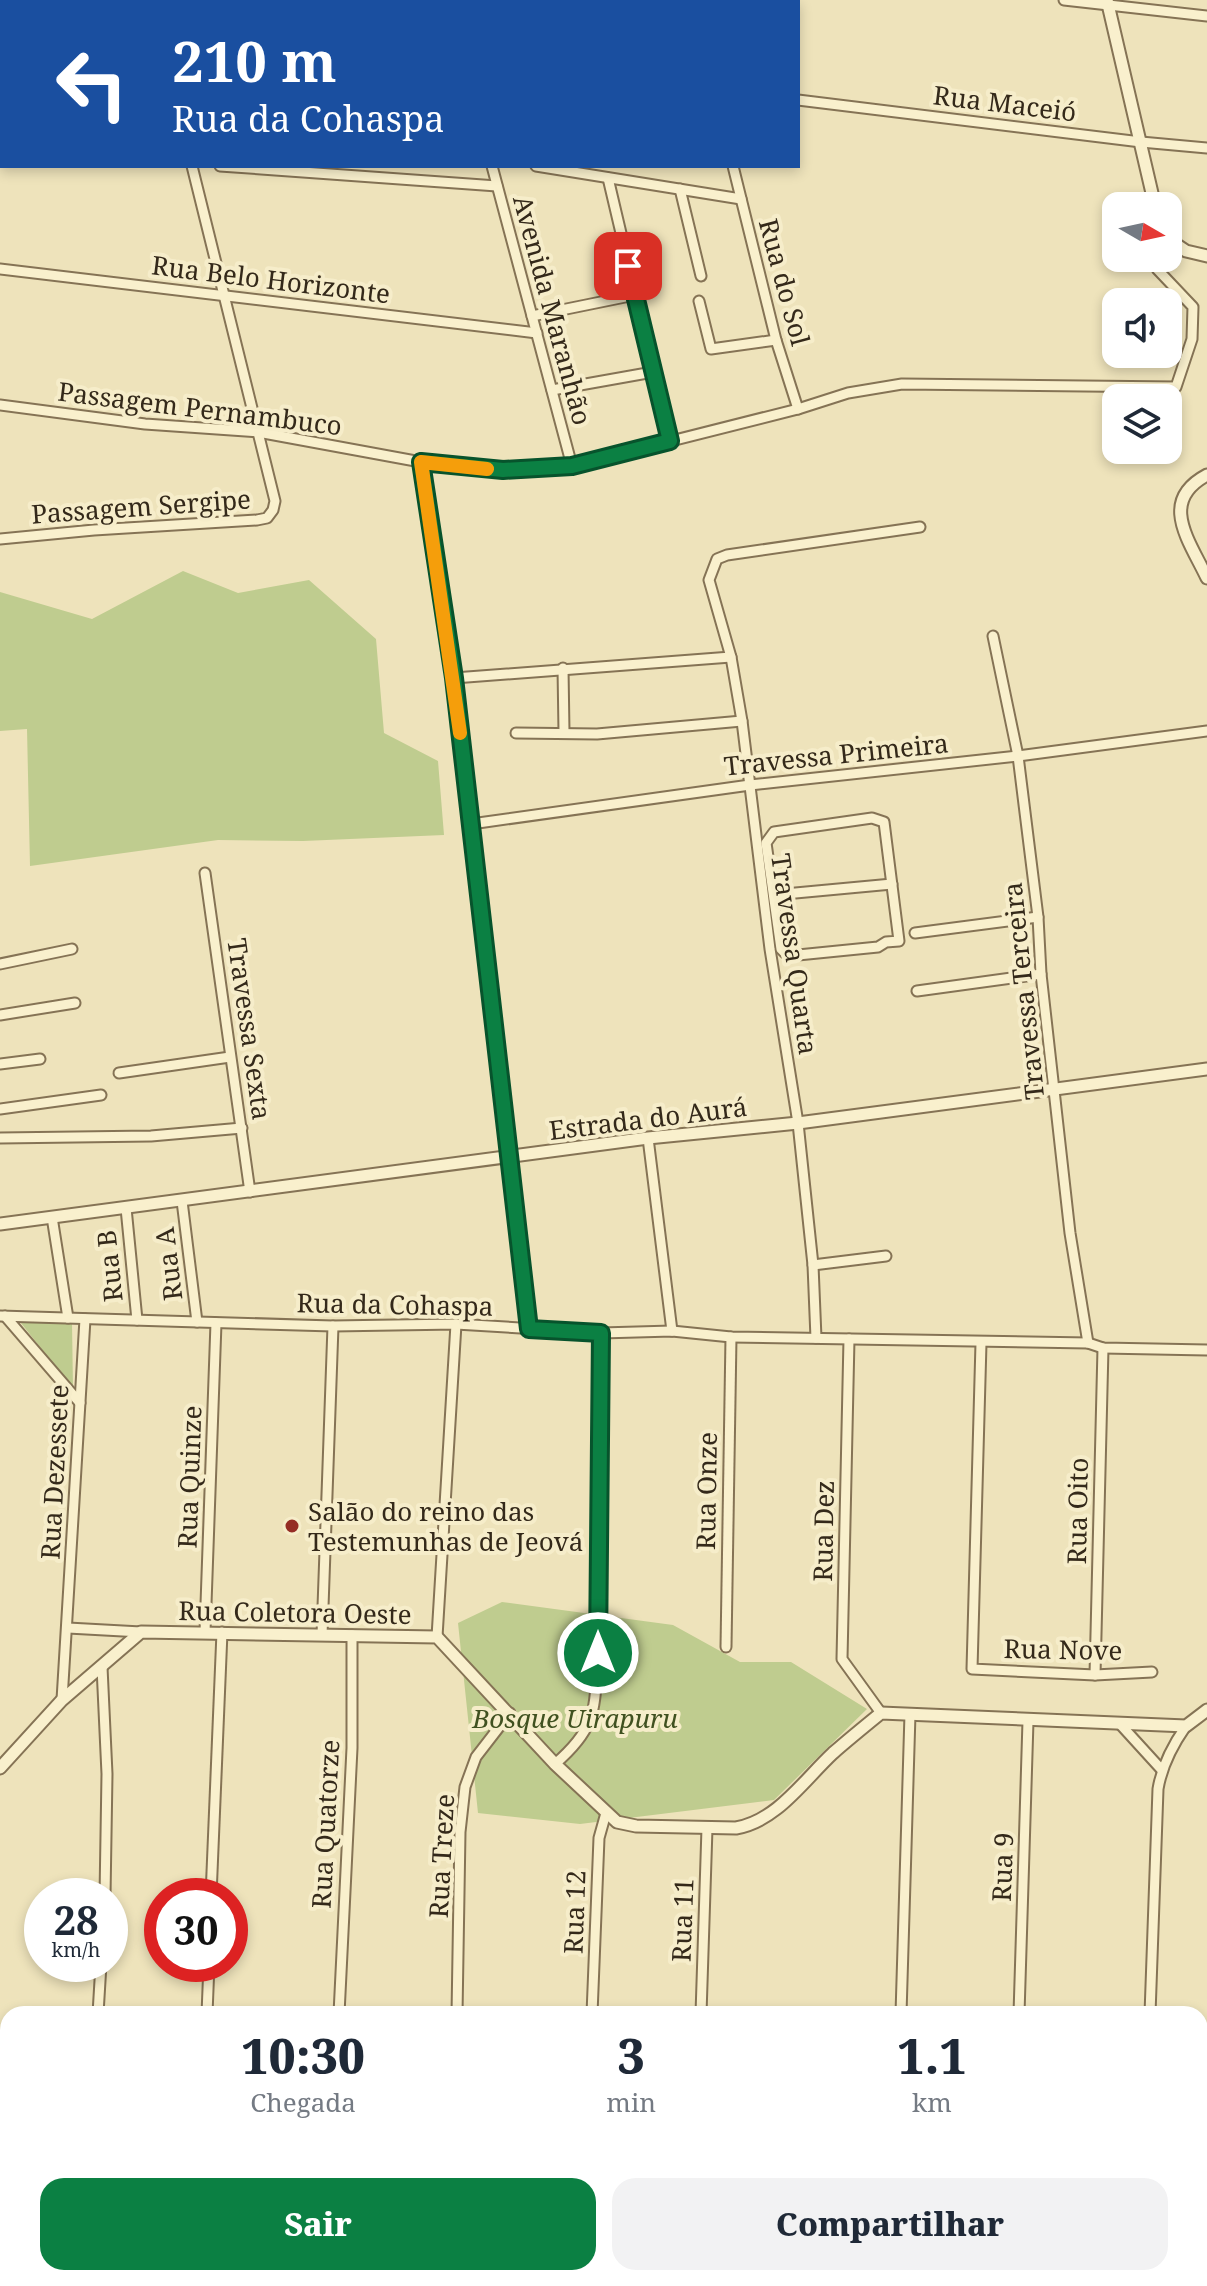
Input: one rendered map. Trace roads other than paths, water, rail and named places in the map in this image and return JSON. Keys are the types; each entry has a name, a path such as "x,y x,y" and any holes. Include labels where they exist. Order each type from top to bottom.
{"street":[{"path":"1064,0 1207,16"},
{"path":"1108,3 1152,192"},
{"name":"Rua Maceió","path":"800,100 1207,148"},
{"path":"193,168 258,432"},
{"path":"248,168 497,186"},
{"name":"Avenida Maranhão","path":"492,168 572,466"},
{"path":"548,168 741,199"},
{"name":"Rua do Sol","path":"733,168 776,340 798,409"},
{"path":"608,178 670,441"},
{"path":"680,189 701,276"},
{"path":"1182,248 1207,256"},
{"name":"Rua Belo Horizonte","path":"0,269 537,333"},
{"name":"Passagem Pernambuco","path":"0,405 145,424 258,432 421,462 503,470 572,466 798,409 848,393 902,384 1176,387 1192,339 1193,307 1160,272"},
{"path":"532,316 635,295"},
{"path":"699,301 711,349 776,340"},
{"path":"552,390 653,372"},
{"name":"Passagem Sergipe","path":"0,539 267,518 275,501 258,432"},
{"path":"421,462 454,678 529,1329"},
{"path":"1207,475 1191,483 1181,499 1180,511 1185,532 1207,578"},
{"name":"Travessa Quarta","path":"816,1338 813,1265 798,1123 770,949 742,721 731,657 709,580 717,559 727,555 920,527"},
{"name":"Travessa Terceira","path":"993,636 1018,756 1038,917 1041,974 1070,1233 1088,1343"},
{"path":"454,678 731,657"},
{"path":"563,668 564,732"},
{"path":"516,733 601,734 742,721"},
{"name":"Travessa Primeira","path":"471,824 750,785 1018,756 1207,731"},
{"path":"872,818 884,822 892,884 899,941 886,942 878,947 788,956 781,949 766,843 774,832 872,818"},
{"name":"Travessa Sexta","path":"205,873 250,1192"},
{"path":"774,895 892,884"},
{"path":"915,933 1038,917"},
{"path":"0,964 72,949"},
{"path":"770,949 781,949"},
{"path":"917,991 1041,974"},
{"path":"0,1015 75,1003"},
{"path":"119,1073 230,1057"},
{"path":"0,1064 40,1059"},
{"name":"Estrada do Aurá","path":"0,1224 648,1138 798,1123 1207,1069"},
{"path":"0,1109 101,1095"},
{"path":"0,1138 151,1136 242,1128"},
{"path":"648,1138 672,1331"},
{"name":"Rua A","path":"182,1201 197,1322"},
{"name":"Rua B","path":"126,1208 137,1320"},
{"path":"52,1217 68,1318"},
{"path":"813,1265 886,1256"},
{"path":"2,1316 80,1403"},
{"name":"Rua da Cohaspa","path":"2,1316 333,1326 456,1324 601,1333 672,1331 731,1337 1088,1343 1103,1348 1207,1350"},
{"name":"Rua Dezessete","path":"62,1700 85,1319"},
{"name":"Rua Quinze","path":"205,1632 216,1323"},
{"path":"437,1637 456,1324"},
{"path":"322,1635 333,1326"},
{"path":"555,1764 576,1746 590,1725 595,1703 601,1333"},
{"name":"Rua Onze","path":"726,1647 731,1337"},
{"name":"Rua Dez","path":"849,1339 842,1659 881,1713"},
{"name":"Rua Nove","path":"981,1343 972,1669 1095,1675 1152,1672"},
{"name":"Rua Oito","path":"1095,1675 1103,1348"},
{"name":"Rua Coletora Oeste","path":"68,1628 437,1637 555,1764 606,1813 617,1822 636,1826 736,1828 751,1825 763,1819 881,1713"},
{"path":"0,1768 12,1751 62,1700 141,1632"},
{"path":"212,1878 222,1632"},
{"name":"Rua Quatorze","path":"339,2006 352,1748 352,1635"},
{"path":"102,1667 107,1774 105,1878"},
{"path":"1150,2006 1161,1769 1186,1726 1207,1710"},
{"name":"Rua Treze","path":"457,2006 460,1832 465,1787 476,1757 510,1713"},
{"path":"881,1713 1186,1726"},
{"path":"901,2006 910,1714"},
{"name":"Rua 9","path":"1019,2006 1028,1721"},
{"path":"1120,1724 1161,1769"},
{"name":"Rua 12","path":"592,2006 599,1838 606,1813"},
{"name":"Rua 11","path":"701,2006 707,1828"},
{"path":"98,2006 100,1982"},
{"path":"207,2006 208,1982"}],"place":[{"name":"Salão do reino das Testemunhas de Jeová","path":"292,1526"}],"park label":[{"name":"Bosque Uirapuru","path":"575,1718"}]}
